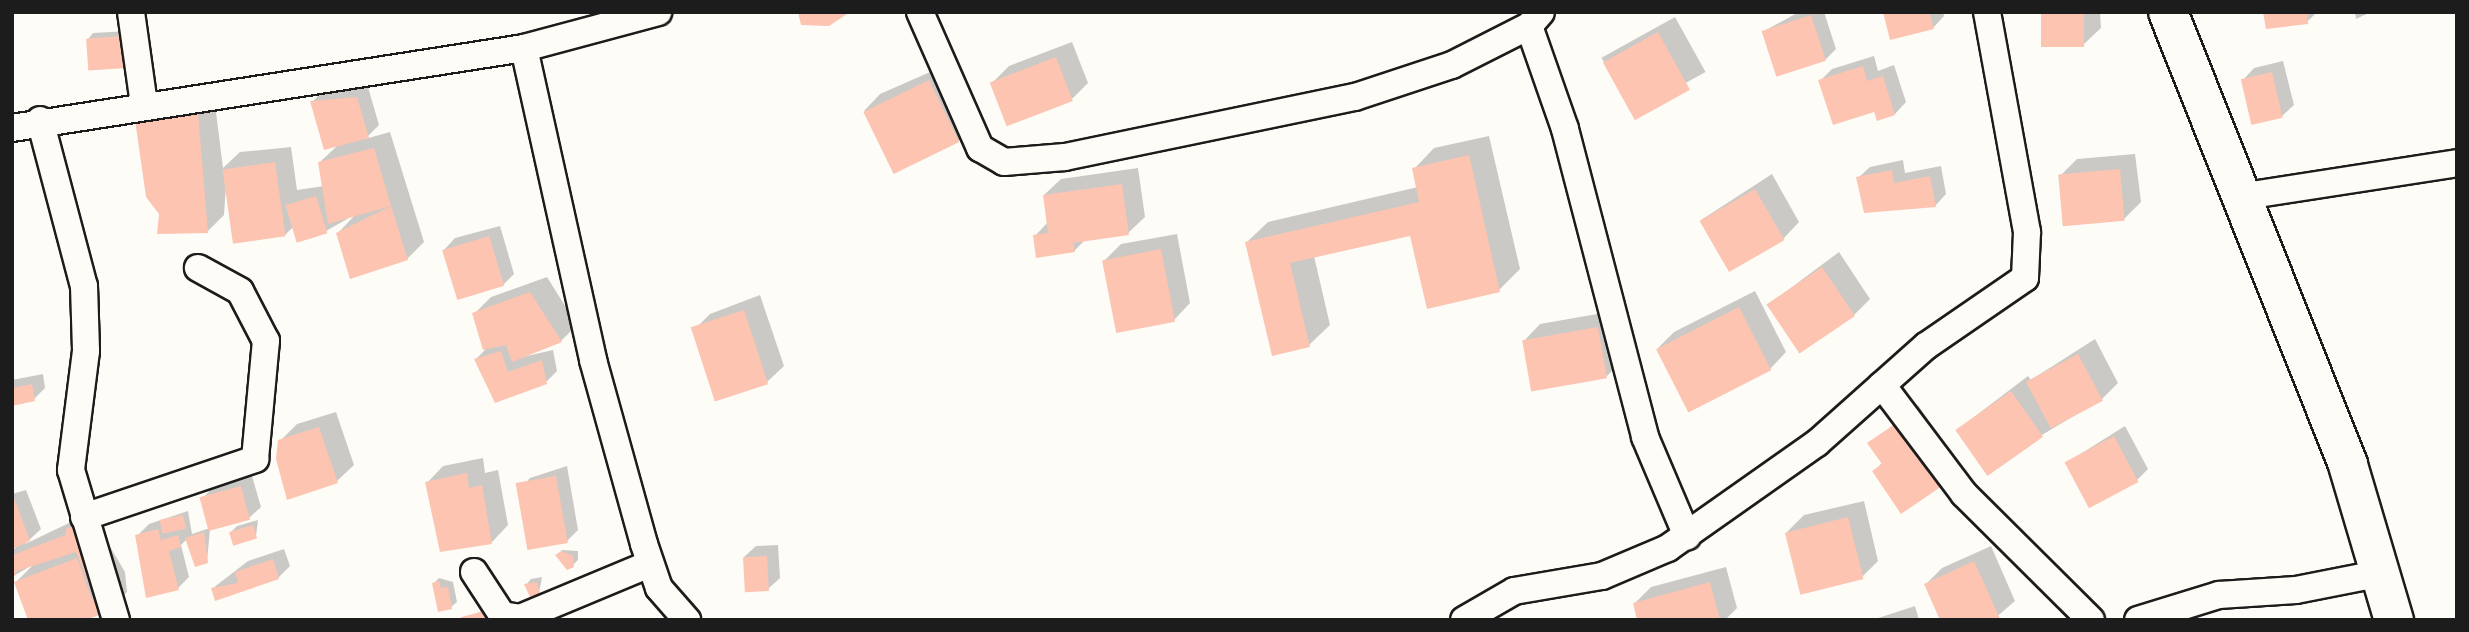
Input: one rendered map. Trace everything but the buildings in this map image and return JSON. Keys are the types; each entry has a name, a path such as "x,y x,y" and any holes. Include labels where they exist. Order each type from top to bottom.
{"main road":[{"path":"2168,12 2245,196 2348,465 2382,573 2393,620"}],"street":[{"path":"131,12 145,105"},
{"path":"12,128 40,120 524,48 658,12"},
{"path":"920,12 980,148 1004,162 1065,157 1355,97 1452,65 1535,19 1645,438 1687,536"},
{"path":"1464,620 1514,591 1613,573 1687,536 1817,443 1882,385 2029,271 1987,12"},
{"path":"524,48 593,360 650,564 664,596 687,620"},
{"path":"40,120 85,286 86,351 69,452 85,517 116,620"},
{"path":"2245,196 2457,163"},
{"path":"85,517 255,459 266,341 240,291 198,268"},
{"path":"1882,385 1964,494 2091,620"},
{"path":"474,572 502,615 520,618 650,564"},
{"path":"2138,620 2219,595 2296,590 2382,573"}]}
